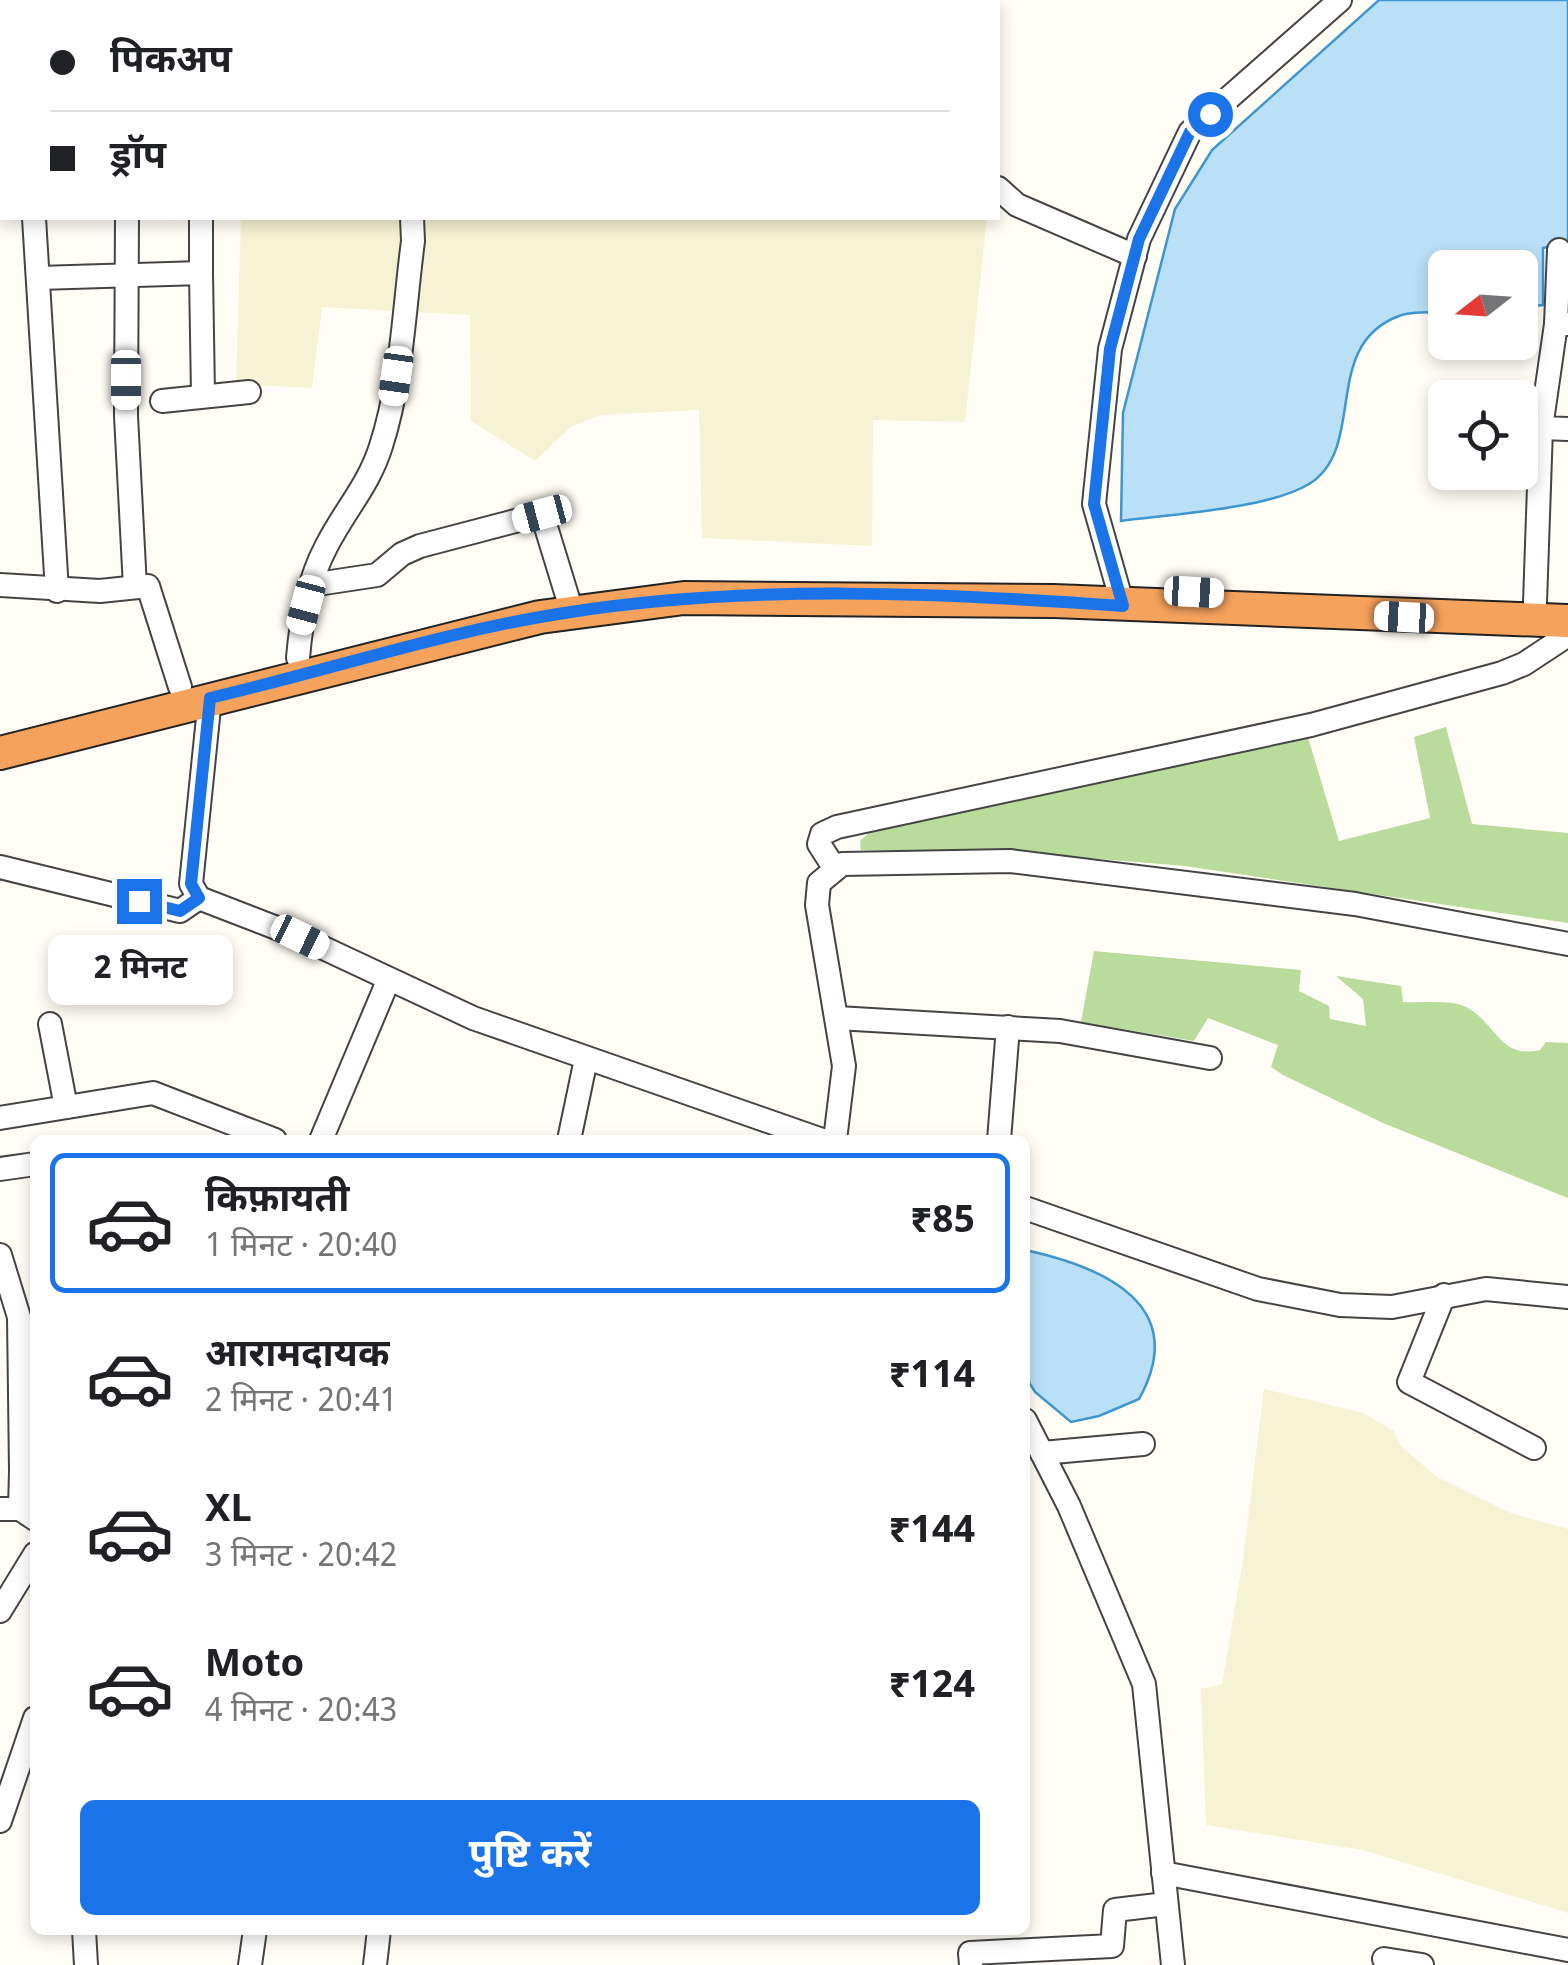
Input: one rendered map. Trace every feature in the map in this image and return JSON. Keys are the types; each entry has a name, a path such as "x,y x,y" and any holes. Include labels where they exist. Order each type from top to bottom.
{"highway":[{"path":"1122,597 1567,637"},
{"path":"0,753 298,658 570,603 684,598 1122,597 1568,604"},
{"path":"0,735 195,693 570,603"}],"street":[{"path":"1122,597 1094,504 1110,349 1135,256 1167,174 1190,132 1340,0"},
{"path":"1000,190 1017,204 1135,256"},
{"path":"34,220 58,591"},
{"path":"127,220 126,416 135,588"},
{"path":"201,220 203,395"},
{"path":"298,658 300,625 311,585 326,547 366,487 381,446 400,344 412,220"},
{"path":"1534,602 1542,428 1562,324 1559,250"},
{"path":"38,278 125,272 200,273"},
{"path":"162,401 249,392"},
{"path":"1542,428 1568,429"},
{"path":"311,585 377,575 402,554 420,546 542,514 570,603"},
{"path":"0,585 58,591 148,586 195,693 191,884 199,898 300,937 388,981 586,1058 807,1135"},
{"path":"835,869 819,844 822,834 837,827 1311,725 1502,673 1567,637"},
{"path":"836,1135 844,1066 817,905 818,883 842,864 1010,861 1355,904 1568,944"},
{"path":"0,867 168,910 180,911 199,898"},
{"path":"323,1135 388,981"},
{"path":"837,1018 1060,1031 1210,1058"},
{"path":"50,1024 66,1107"},
{"path":"999,1135 1008,1027"},
{"path":"571,1135 586,1058"},
{"path":"0,1118 153,1093 263,1135"},
{"path":"744,1135 748,1116"},
{"path":"0,1169 30,1165"},
{"path":"1030,1210 1258,1289 1366,1307 1486,1289 1568,1297"},
{"path":"0,1255 11,1285 28,1471 18,1512"},
{"path":"11,1285 30,1284"},
{"path":"1444,1295 1409,1382 1534,1448"},
{"path":"1030,1430 1082,1536 1144,1684 1173,1965"},
{"path":"1042,1454 1143,1444"},
{"path":"0,1611 30,1562"},
{"path":"0,1822 30,1733"},
{"path":"1163,1874 1568,1950"},
{"path":"971,1965 970,1953 1016,1958 1093,1956 1112,1946 1115,1910 1166,1904"},
{"path":"84,1935 86,1965"},
{"path":"250,1965 254,1935"},
{"path":"374,1965 378,1935"},
{"path":"1384,1959 1422,1965"}],"shaded area":[{"path":"241,220 987,220 965,422 873,420 872,546 702,538 699,410 601,415 571,427 535,461 471,421 470,315 322,307 312,388 236,384"},
{"path":"1264,1389 1363,1413 1394,1431 1401,1446 1437,1477 1511,1513 1568,1529 1568,1913 1363,1850 1206,1825 1201,1689 1222,1684 1243,1560"}],"green space":[{"path":"1446,727 1472,824 1568,833 1568,923 1185,866 1015,852 861,850 860,841 870,832 1307,734 1339,841 1430,818 1414,737"},
{"path":"1094,951 1301,970 1299,991 1329,1006 1330,1019 1366,1026 1363,999 1336,976 1401,986 1403,1002 1446,1002 1468,1008 1516,1050 1540,1050 1546,1042 1568,1043 1568,1198 1383,1123 1283,1075 1271,1067 1278,1045 1208,1018 1194,1041 1081,1022"}],"water":[{"path":"1379,0 1568,0 1568,242 1543,248 1543,305 1538,305 1538,250 1428,250 1428,313 1399,316 1375,330 1360,349 1351,372 1337,447 1327,468 1309,484 1245,505 1121,521 1123,413 1175,209 1212,150"},
{"path":"1030,1251 1083,1267 1109,1280 1131,1296 1147,1315 1154,1338 1152,1366 1139,1399 1099,1416 1071,1422 1030,1384"}],"route":[{"path":"139,901 180,911 199,898 191,884 210,698 540,617 684,598 960,598 1123,606 1094,504 1110,349 1139,239 1190,132 1210,114"}]}
